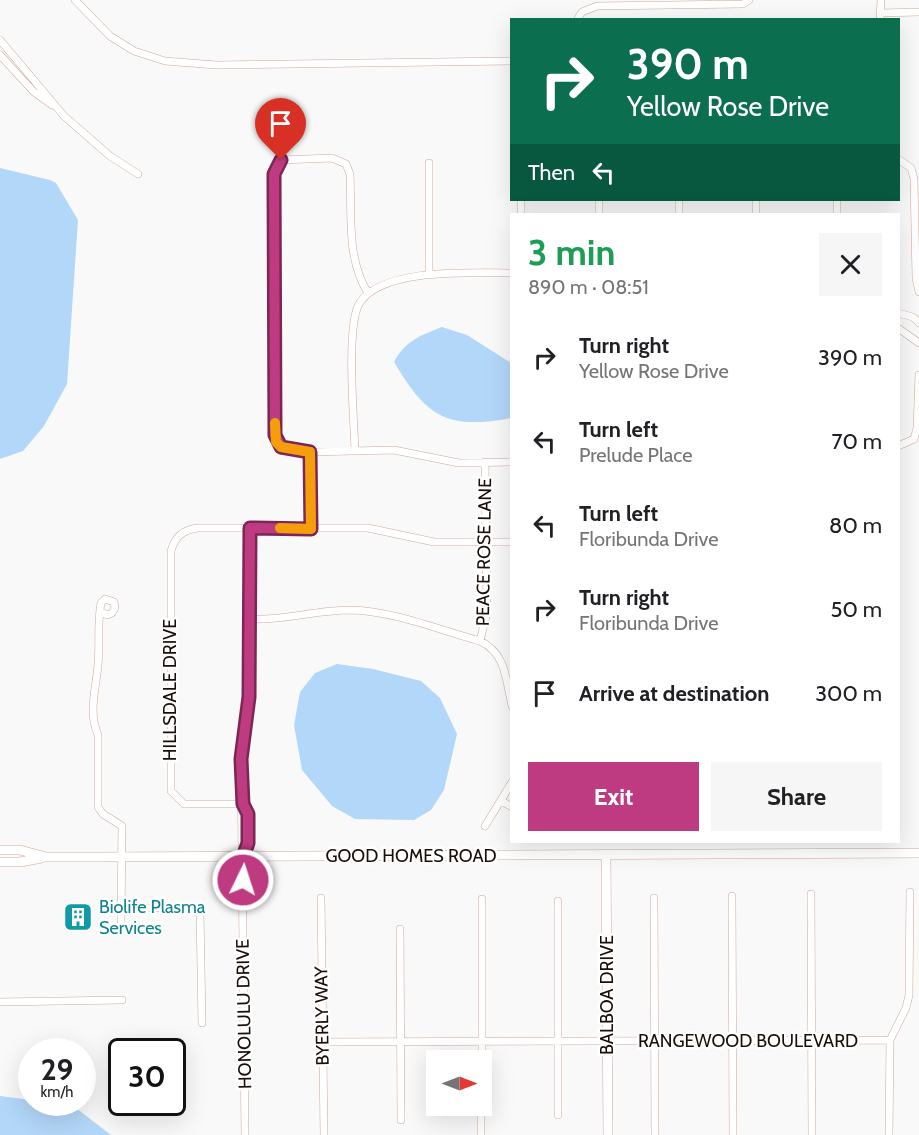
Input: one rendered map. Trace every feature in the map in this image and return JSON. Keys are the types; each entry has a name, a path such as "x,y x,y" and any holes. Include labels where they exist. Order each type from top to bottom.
{"street":[{"path":"75,0 110,36 134,51 159,60 216,65 510,61"},
{"path":"578,18 582,12 597,6 743,3 750,0"},
{"path":"881,0 881,16 919,12"},
{"path":"0,40 54,105 110,156 138,174"},
{"path":"0,56 34,92 54,105"},
{"path":"368,293 358,276 353,259 350,174 346,165 332,158 281,160 274,174 275,435 281,447 310,452 394,450 459,463 510,462"},
{"path":"900,160 911,168 914,179 916,278 919,292"},
{"path":"429,163 429,274"},
{"path":"355,451 353,335 359,305 368,293 410,277 429,274 510,273"},
{"path":"900,314 913,317 919,323"},
{"path":"900,329 919,343"},
{"path":"900,445 914,439 917,428 919,375"},
{"path":"310,452 311,529"},
{"name":"PEACE ROSE LANE","path":"480,641 486,612 485,462"},
{"name":"HILLSDALE DRIVE","path":"243,804 184,804 171,791 171,551 174,540 180,534 198,528 250,528"},
{"path":"250,528 368,528 434,542 510,542"},
{"name":"HONOLULU DRIVE","path":"245,1135 243,857 248,843 248,814 243,804 241,759 249,697 250,528"},
{"path":"249,619 270,620 350,610 367,612 480,641 492,647 499,654 510,698"},
{"path":"101,612 98,626 98,665 93,691 94,725 98,735 98,807 103,814 122,826 121,924"},
{"path":"485,826 510,786"},
{"path":"502,801 510,806"},
{"name":"GOOD HOMES ROAD","path":"0,850 20,850 46,857"},
{"name":"GOOD HOMES ROAD","path":"0,862 20,862 46,857 919,853"},
{"name":"BALBOA DRIVE","path":"606,855 608,1135"},
{"path":"890,1135 890,1040 906,1008 909,995 910,892"},
{"path":"811,894 812,1135"},
{"path":"732,896 733,1135"},
{"name":"BYERLY WAY","path":"321,898 324,1135"},
{"path":"654,898 655,1135"},
{"path":"482,899 482,1050"},
{"path":"558,901 560,1041 558,1115"},
{"path":"122,908 190,908 200,914 202,1023"},
{"path":"400,929 401,1120"},
{"path":"0,1002 122,1000"},
{"name":"RANGEWOOD BOULEVARD","path":"322,1042 890,1040"},
{"path":"481,1116 481,1135"}],"water":[{"path":"0,168 56,183 78,220 67,384 44,426 23,451 0,459"},
{"path":"442,327 467,335 510,362 510,418 470,422 454,420 428,407 417,396 394,362 408,344"},
{"path":"337,664 373,669 421,681 440,698 457,734 444,790 431,810 414,820 355,819 332,806 302,770 294,725 300,692 315,673"},
{"path":"0,1096 18,1098 18,1116 86,1116 111,1135 0,1135"}],"slow traffic":[{"path":"275,423 276,442 281,447 310,452 311,529 280,528"}],"place":[{"name":"Biolife Plasma Services","path":"78,917"}],"route":[{"path":"243,880 243,857 248,843 248,814 243,804 241,759 249,697 250,528 311,529 310,452 281,447 276,442 275,435 274,174 281,160"}]}
